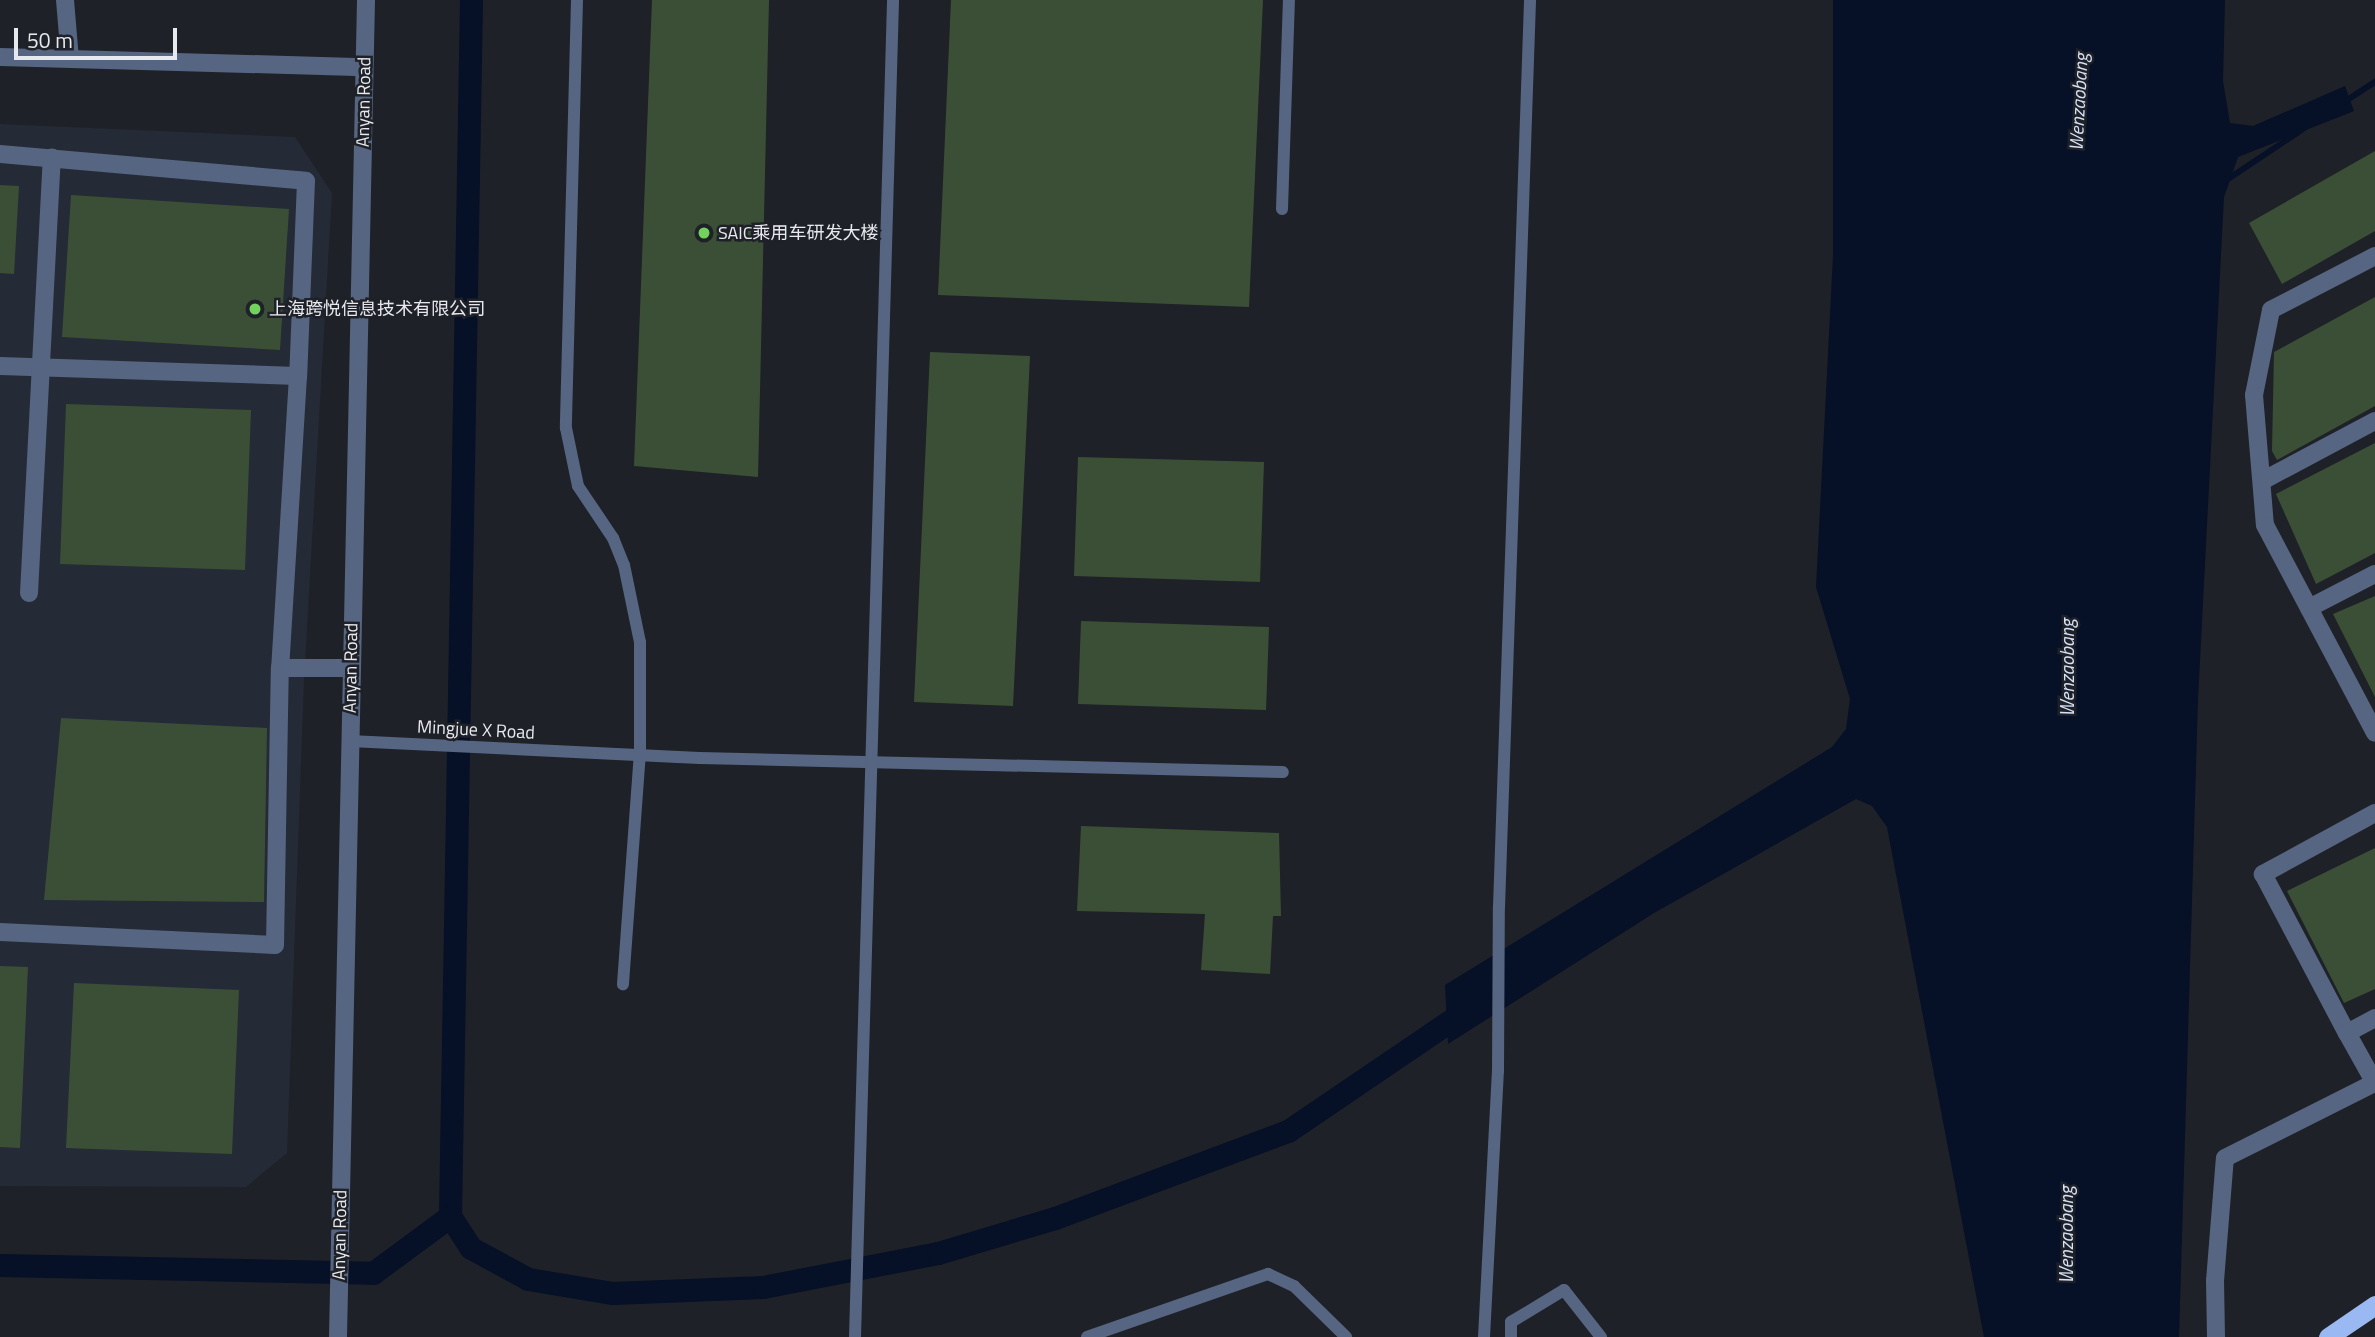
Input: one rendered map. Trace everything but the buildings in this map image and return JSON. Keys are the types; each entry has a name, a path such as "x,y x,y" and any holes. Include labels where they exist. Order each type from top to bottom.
{"highway":[{"path":"2328,1337 2375,1305"}],"street":[{"path":"65,0 71,59"},
{"name":"Anyan Road","path":"338,1330 366,0"},
{"path":"0,57 364,67"},
{"path":"0,154 306,181 298,376 280,668 275,945 0,932"},
{"path":"29,593 52,158"},
{"path":"2375,256 2271,310 2254,395 2265,525 2375,733"},
{"path":"0,366 298,376"},
{"path":"2262,481 2375,421"},
{"path":"2309,608 2375,574"},
{"path":"280,668 351,668"},
{"path":"2216,1337 2215,1281 2225,1158 2374,1084 2263,874 2375,813"},
{"path":"2347,1033 2375,1018"}],"lane":[{"path":"577,0 566,428 578,486 613,538 633,600 640,642 639,752 623,984"},
{"path":"855,1335 893,0"},
{"path":"1282,209 1289,0"},
{"path":"1485,1337 1498,1071 1499,907 1530,0"},
{"name":"Mingjue X Road","path":"350,741 506,750 639,752 700,758 1283,772"},
{"path":"1087,1337 1268,1274 1294,1286 1346,1337"},
{"path":"1511,1337 1511,1322 1564,1290 1601,1337"}],"shaded area":[{"path":"0,124 295,137 332,193 304,680 287,1153 246,1187 0,1186"}],"water":[{"name":"Wenzaobang","path":"1833,0 2225,0 2223,81 2230,123 2253,126 2345,86 2354,111 2238,157 2224,197 2198,699 2179,1337 1984,1337 1887,827 1872,806 1856,799 1654,913 1448,1044 1445,985 1832,747 1846,729 1850,699 1816,587 1833,256"}],"waterway":[{"path":"471,0 450,1216 471,1248 528,1279 613,1293 763,1287 938,1253 1055,1218 1288,1131 1472,1006"},
{"path":"2344,102 2375,82"},
{"path":"2225,181 2303,129"},
{"path":"0,1265 373,1273 450,1216"}],"place":[{"name":"SAIC乘用车研发大楼","path":"704,233"},
{"name":"上海跨悦信息技术有限公司","path":"255,309"}]}
